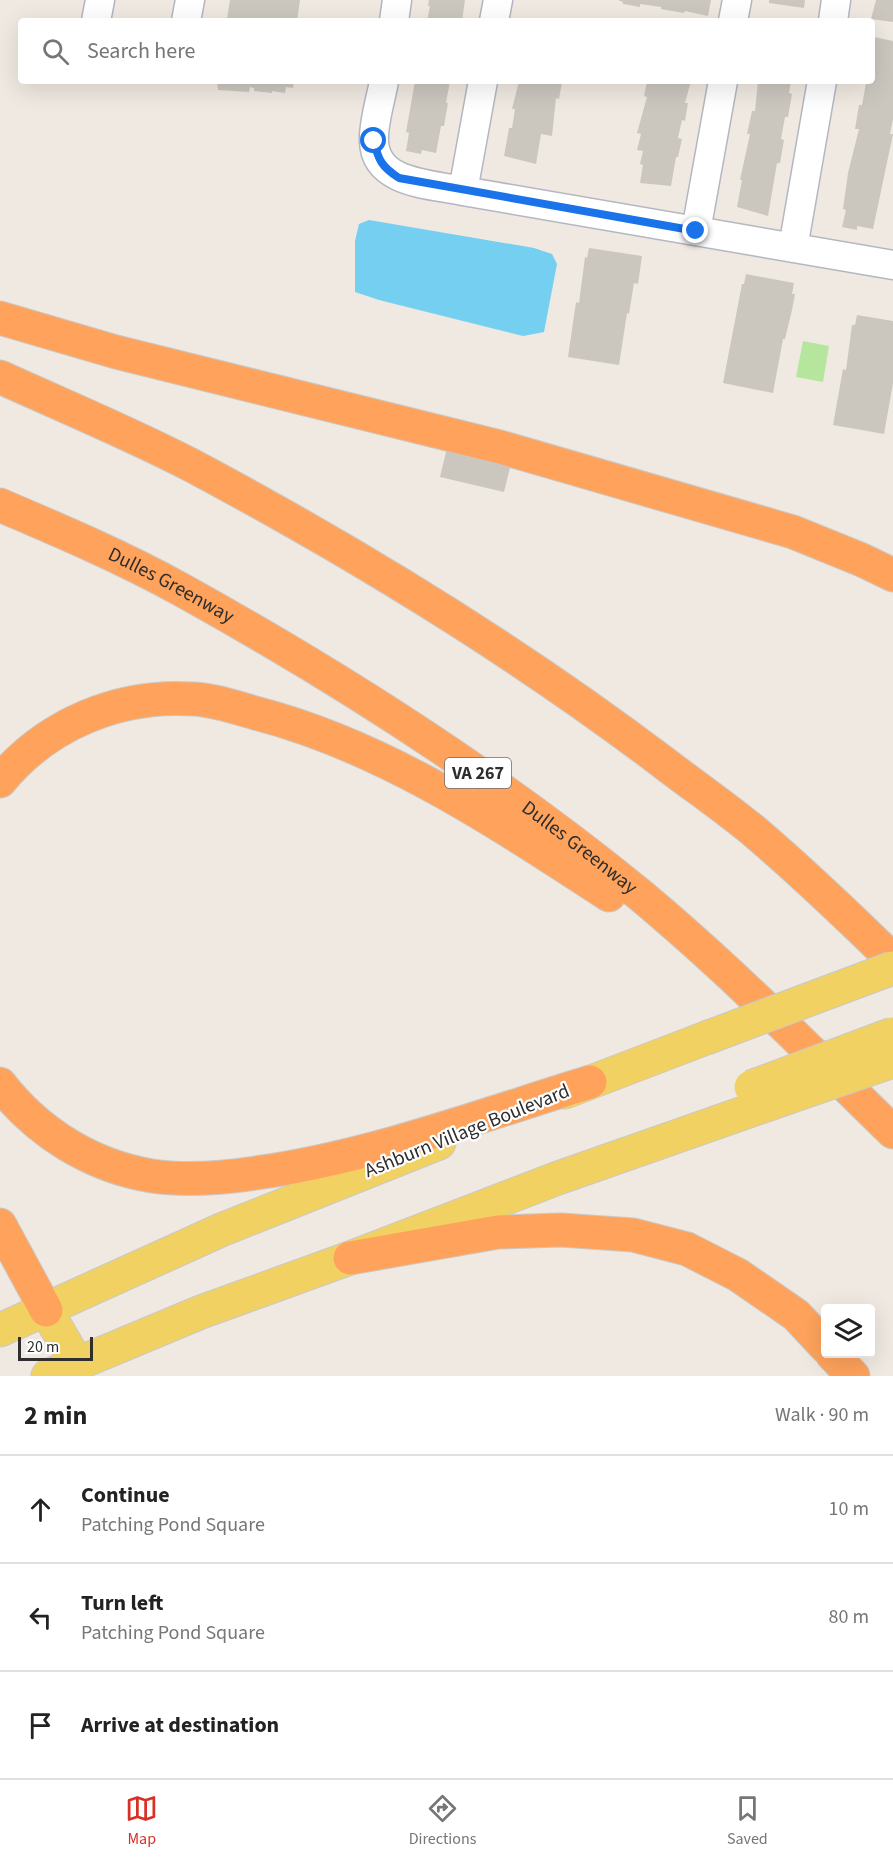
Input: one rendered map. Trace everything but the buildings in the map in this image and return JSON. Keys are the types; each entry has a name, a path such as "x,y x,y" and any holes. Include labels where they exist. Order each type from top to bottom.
{"highway":[{"path":"0,318 116,352 500,447 793,532 893,575"},
{"path":"0,377 189,464 338,546 424,597 534,669 624,733 753,831 828,897 893,960"},
{"name":"Dulles Greenway","path":"0,505 77,538 178,588 343,685 449,753 539,815 639,895 729,972 893,1132"},
{"path":"0,781 31,750 56,732 91,714 130,702 152,699 193,699 294,723 383,761 496,821 729,972"},
{"path":"0,1083 15,1103 45,1130 81,1153 120,1168 150,1176 171,1178 233,1176 291,1168 355,1155 590,1082"},
{"path":"0,1225 46,1310"},
{"path":"350,1258 498,1232 561,1230 633,1234 687,1249 738,1275 795,1316 821,1343"},
{"path":"837,1358 853,1376"}],"main road":[{"name":"Ashburn Village Boulevard","path":"0,1330 221,1230 590,1082 893,968"},
{"path":"46,1310 70,1372 201,1312 350,1258 558,1178 761,1095 893,1034"},
{"path":"761,1095 893,1060"}],"street":[{"path":"97,18 100,0"},
{"path":"187,18 190,0"},
{"path":"394,18 397,0"},
{"path":"495,18 498,0"},
{"path":"734,18 737,0"},
{"path":"833,18 836,0"},
{"path":"383,84 374,141 377,156 386,169 399,178 893,265"},
{"path":"463,191 482,84"},
{"path":"696,231 722,84"},
{"path":"793,248 821,84"}],"green space":[{"path":"803,341 829,346 823,382 796,377"}],"water":[{"path":"369,220 534,248 552,254 557,264 544,332 523,336 355,292 355,241 359,224"}],"route":[{"path":"374,141 377,156 386,169 399,178 696,231"}]}
